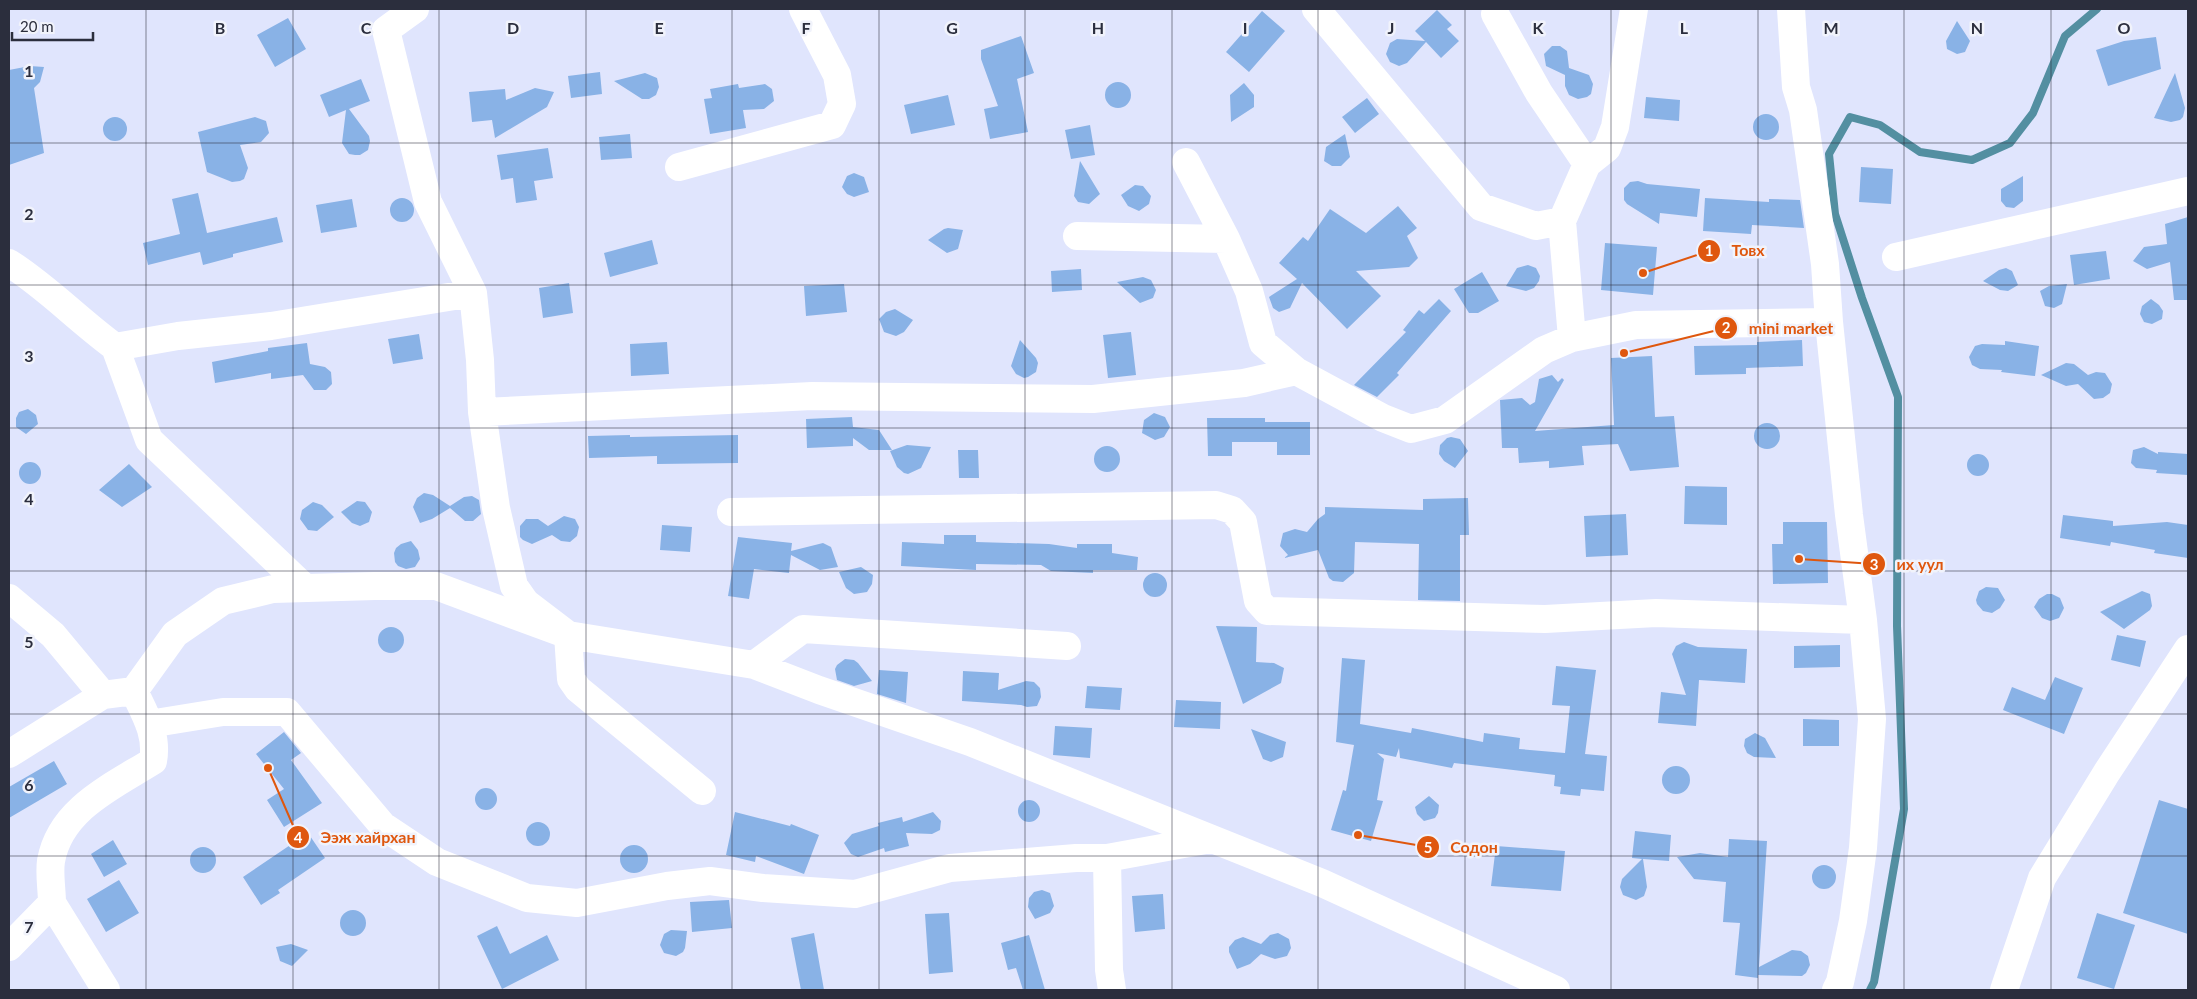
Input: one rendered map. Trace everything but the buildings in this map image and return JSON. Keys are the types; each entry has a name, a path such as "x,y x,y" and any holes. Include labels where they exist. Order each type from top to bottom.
{"street":[{"path":"415,9 386,30 428,202 473,293 480,360 482,412 496,508 514,586 526,603 568,635 571,679 578,690 702,791"},
{"path":"679,167 832,125 842,104 837,75 803,9"},
{"path":"1316,9 1481,208 1536,226 1562,221"},
{"path":"1572,338 1562,221 1587,164 1608,148 1615,127 1634,9"},
{"path":"1791,9 1796,87 1803,110 1825,264 1829,322 1849,516 1863,620 1872,719 1863,848 1853,921 1840,982 1836,990"},
{"path":"1495,14 1539,93 1587,164"},
{"path":"1186,162 1226,239 1249,291 1263,343 1296,371 1383,418 1411,429 1445,420 1544,350 1572,338 1636,325 1829,322"},
{"path":"1896,257 2188,191"},
{"path":"1077,236 1226,239"},
{"path":"9,263 32,277 89,328 115,347 150,440 305,588"},
{"path":"115,347 178,336 271,326 473,293"},
{"path":"482,412 812,396 1093,399 1244,383 1296,371"},
{"path":"731,512 1216,505 1232,510 1243,522 1258,601 1267,611 1545,619 1656,613 1863,620"},
{"path":"9,754 103,695 134,691 175,634 223,601 274,589 436,586 568,635 754,665 819,690 970,742 1322,883 1556,990"},
{"path":"9,598 52,635 103,695"},
{"path":"754,665 803,629 1067,646"},
{"path":"2004,990 2042,878 2107,772 2188,649"},
{"path":"106,990 52,903 51,861 61,830 89,800 153,761 156,746 149,724 134,691"},
{"path":"149,724 223,712 287,712 383,826 436,862 527,898 577,903 668,886 710,881 763,888 855,894 950,868 1076,858 1108,858 1211,839"},
{"path":"1108,858 1109,970 1112,990"},
{"path":"9,947 52,903"}],"waterway":[{"path":"1870,990 1874,982 1904,809 1897,626 1898,397 1862,298 1835,214 1829,154 1850,117 1880,125 1920,152 1972,160 2010,143 2033,113 2065,36 2097,9"}],"place":[{"name":"Товх","path":"1643,273"},
{"name":"mini market","path":"1624,353"},
{"name":"их уул","path":"1799,559"},
{"name":"Ээж хайрхан","path":"268,768"},
{"name":"Содон","path":"1358,835"}]}
